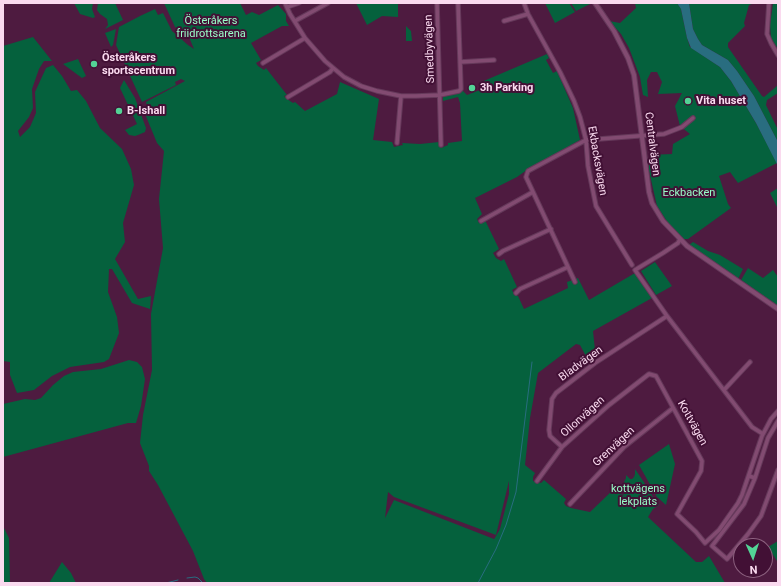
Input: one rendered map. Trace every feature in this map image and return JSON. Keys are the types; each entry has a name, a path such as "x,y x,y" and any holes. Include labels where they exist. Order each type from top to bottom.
{"street":[{"path":"285,3 305,38 333,68 344,77 361,86 401,96 440,95 459,91 461,89 458,3"},
{"path":"287,7 298,3"},
{"path":"295,21 328,3"},
{"name":"Smedbyvägen","path":"437,3 441,145"},
{"name":"Ekbacksvägen","path":"524,3 528,14 574,101 580,117 586,140 589,173 596,206 632,265"},
{"name":"Centralvägen","path":"595,3 614,31 628,58 634,75 641,136 652,203 663,221 687,246 778,309"},
{"path":"769,3 767,34 770,43 778,54"},
{"path":"504,21 528,14"},
{"path":"263,63 305,38"},
{"path":"460,62 494,60"},
{"path":"288,97 330,72 333,68"},
{"path":"397,143 401,96"},
{"path":"575,282 526,176 528,171 586,140 641,136 670,132 682,127 693,118"},
{"path":"481,221 533,192"},
{"path":"499,254 551,229"},
{"path":"680,239 678,243 663,254 635,270 667,316 752,427 763,434"},
{"path":"516,293 520,289 568,267"},
{"name":"Bladvägen","path":"562,447 550,436 549,430 552,399 556,393 595,364 667,316"},
{"path":"724,390 750,362"},
{"name":"Ollonvägen","path":"537,481 562,447 609,405 649,374"},
{"name":"Kottvägen","path":"649,374 656,376 702,461 701,471 677,514 705,543 719,530 728,518 742,494 749,476"},
{"name":"Grenvägen","path":"570,504 624,447 673,408"},
{"path":"755,478 749,476 763,434 771,419 778,411"},
{"path":"778,421 768,438 755,478 744,504 712,546 727,559 761,516 778,470"},
{"path":"752,468 757,470"}],"green space":[{"path":"74,3 93,3 92,9 95,17 93,18 80,14"},
{"path":"98,3 115,3 123,20 105,29 108,25 107,19 97,10"},
{"path":"164,3 240,3 246,15 252,12 259,15 278,5 286,14 286,21 289,26 282,26 251,43 261,60 256,63 258,66 264,70 266,68 287,95 284,96 293,103 295,102 305,111 337,94 340,82 379,99 373,140 392,142 394,147 403,145 402,143 420,144 439,142 441,148 448,145 448,143 462,141 460,103 458,97 443,101 443,97 459,91 463,91 467,95 480,90 479,83 547,54 549,58 546,60 553,73 557,71 573,108 580,140 517,177 475,198 482,214 477,219 479,223 485,220 499,249 493,253 496,258 501,261 504,259 517,287 512,290 514,294 518,296 524,309 568,288 567,282 578,278 589,300 635,273 652,298 593,331 595,350 598,356 587,364 587,358 580,345 576,344 538,373 530,418 525,465 535,473 533,481 541,483 544,480 566,499 564,503 566,506 590,512 614,489 626,498 623,495 626,490 623,488 623,484 626,475 630,479 634,477 635,469 659,505 653,509 648,517 696,562 702,562 709,556 725,583 207,583 193,551 149,471 149,466 140,443 143,415 152,370 151,314 163,248 159,199 164,151 157,143 143,109 147,106 146,102 185,81 181,79 175,82 176,85 142,102 116,45 119,27 155,9 158,15 163,13 172,31 194,49 186,30 183,32 175,27","holes":["509,481 509,494 500,529 493,541 494,539 394,500 385,518 388,492 394,497 496,535"]},
{"path":"356,3 398,3 398,17 382,16 367,25"},
{"path":"545,3 569,3 575,12 555,23"},
{"path":"571,3 589,3 590,4 576,11"},
{"name":"Eckbacken","path":"635,3 677,3 681,9 690,47 720,67 731,81 756,123 777,163 738,183 730,172 719,176 728,204 731,208 688,239 684,239 668,223 657,206 649,171 649,155 672,154 673,144 690,134 680,126 675,106 682,93 658,94 662,82 657,72 651,72 647,80 648,97 643,95 640,77 629,48 621,34 609,21 620,23 636,8"},
{"path":"689,3 755,3 749,5 744,23 745,26 728,43 728,47 762,96 764,97 778,85 778,93 767,100 766,105 778,130 778,142 754,96 737,71 728,60 702,45 698,39 693,29"},
{"path":"773,3 778,3 778,49 771,38 770,25"},
{"path":"406,26 411,31 412,41 406,41"},
{"path":"116,29 113,45 111,47 105,33"},
{"path":"33,37 52,61 44,61 39,69 32,89 33,108 29,117 18,131 20,137 30,127 36,113 35,92 46,68 53,65 71,91 77,90 86,101 100,128 122,149 131,169 134,185 123,223 125,242 115,259 138,299 151,296 150,309 132,303 112,269 109,269 108,292 117,317 119,333 109,359 104,362 70,367 52,376 34,390 17,393 10,375 10,362 3,361 3,46"},
{"path":"78,59 86,76 82,78 63,64"},
{"path":"124,80 135,98 146,128 145,132 135,136 129,135 125,130 137,124 120,88"},
{"path":"778,188 778,209 770,193"},
{"path":"693,242 708,251 720,255 743,269 738,279 689,245"},
{"path":"655,262 672,286 656,295 641,271"},
{"path":"748,268 763,278 773,270 778,277 778,306 741,280"},
{"path":"129,360 137,362 142,367 145,379 141,406 136,423 128,423 3,457 3,404 25,399 35,400 41,398 64,376 73,372 101,369"},
{"path":"669,444 675,464 666,505 657,497 639,465"},
{"path":"3,526 9,538 10,583 3,583"},
{"path":"778,541 778,561 773,555 773,544"},
{"path":"62,562 71,573 76,583 49,583"}],"water":[{"path":"677,3 689,3 693,29 702,45 728,60 754,96 778,142 778,166 756,123 731,81 720,67 691,48 687,38 681,9"}],"waterway":[{"path":"478,583 496,549 506,525 516,492 532,362"},
{"path":"187,578 195,577 203,583"},
{"path":"166,583 178,580"}],"place":[{"name":"Österåkers sportscentrum","path":"94,64"},
{"name":"3h Parking","path":"472,88"},
{"name":"Vita huset","path":"688,101"},
{"name":"B-Ishall","path":"119,111"}],"park label":[{"name":"Österåkers friidrottsarena","path":"211,27"},
{"name":"kottvägens lekplats","path":"638,495"}]}
